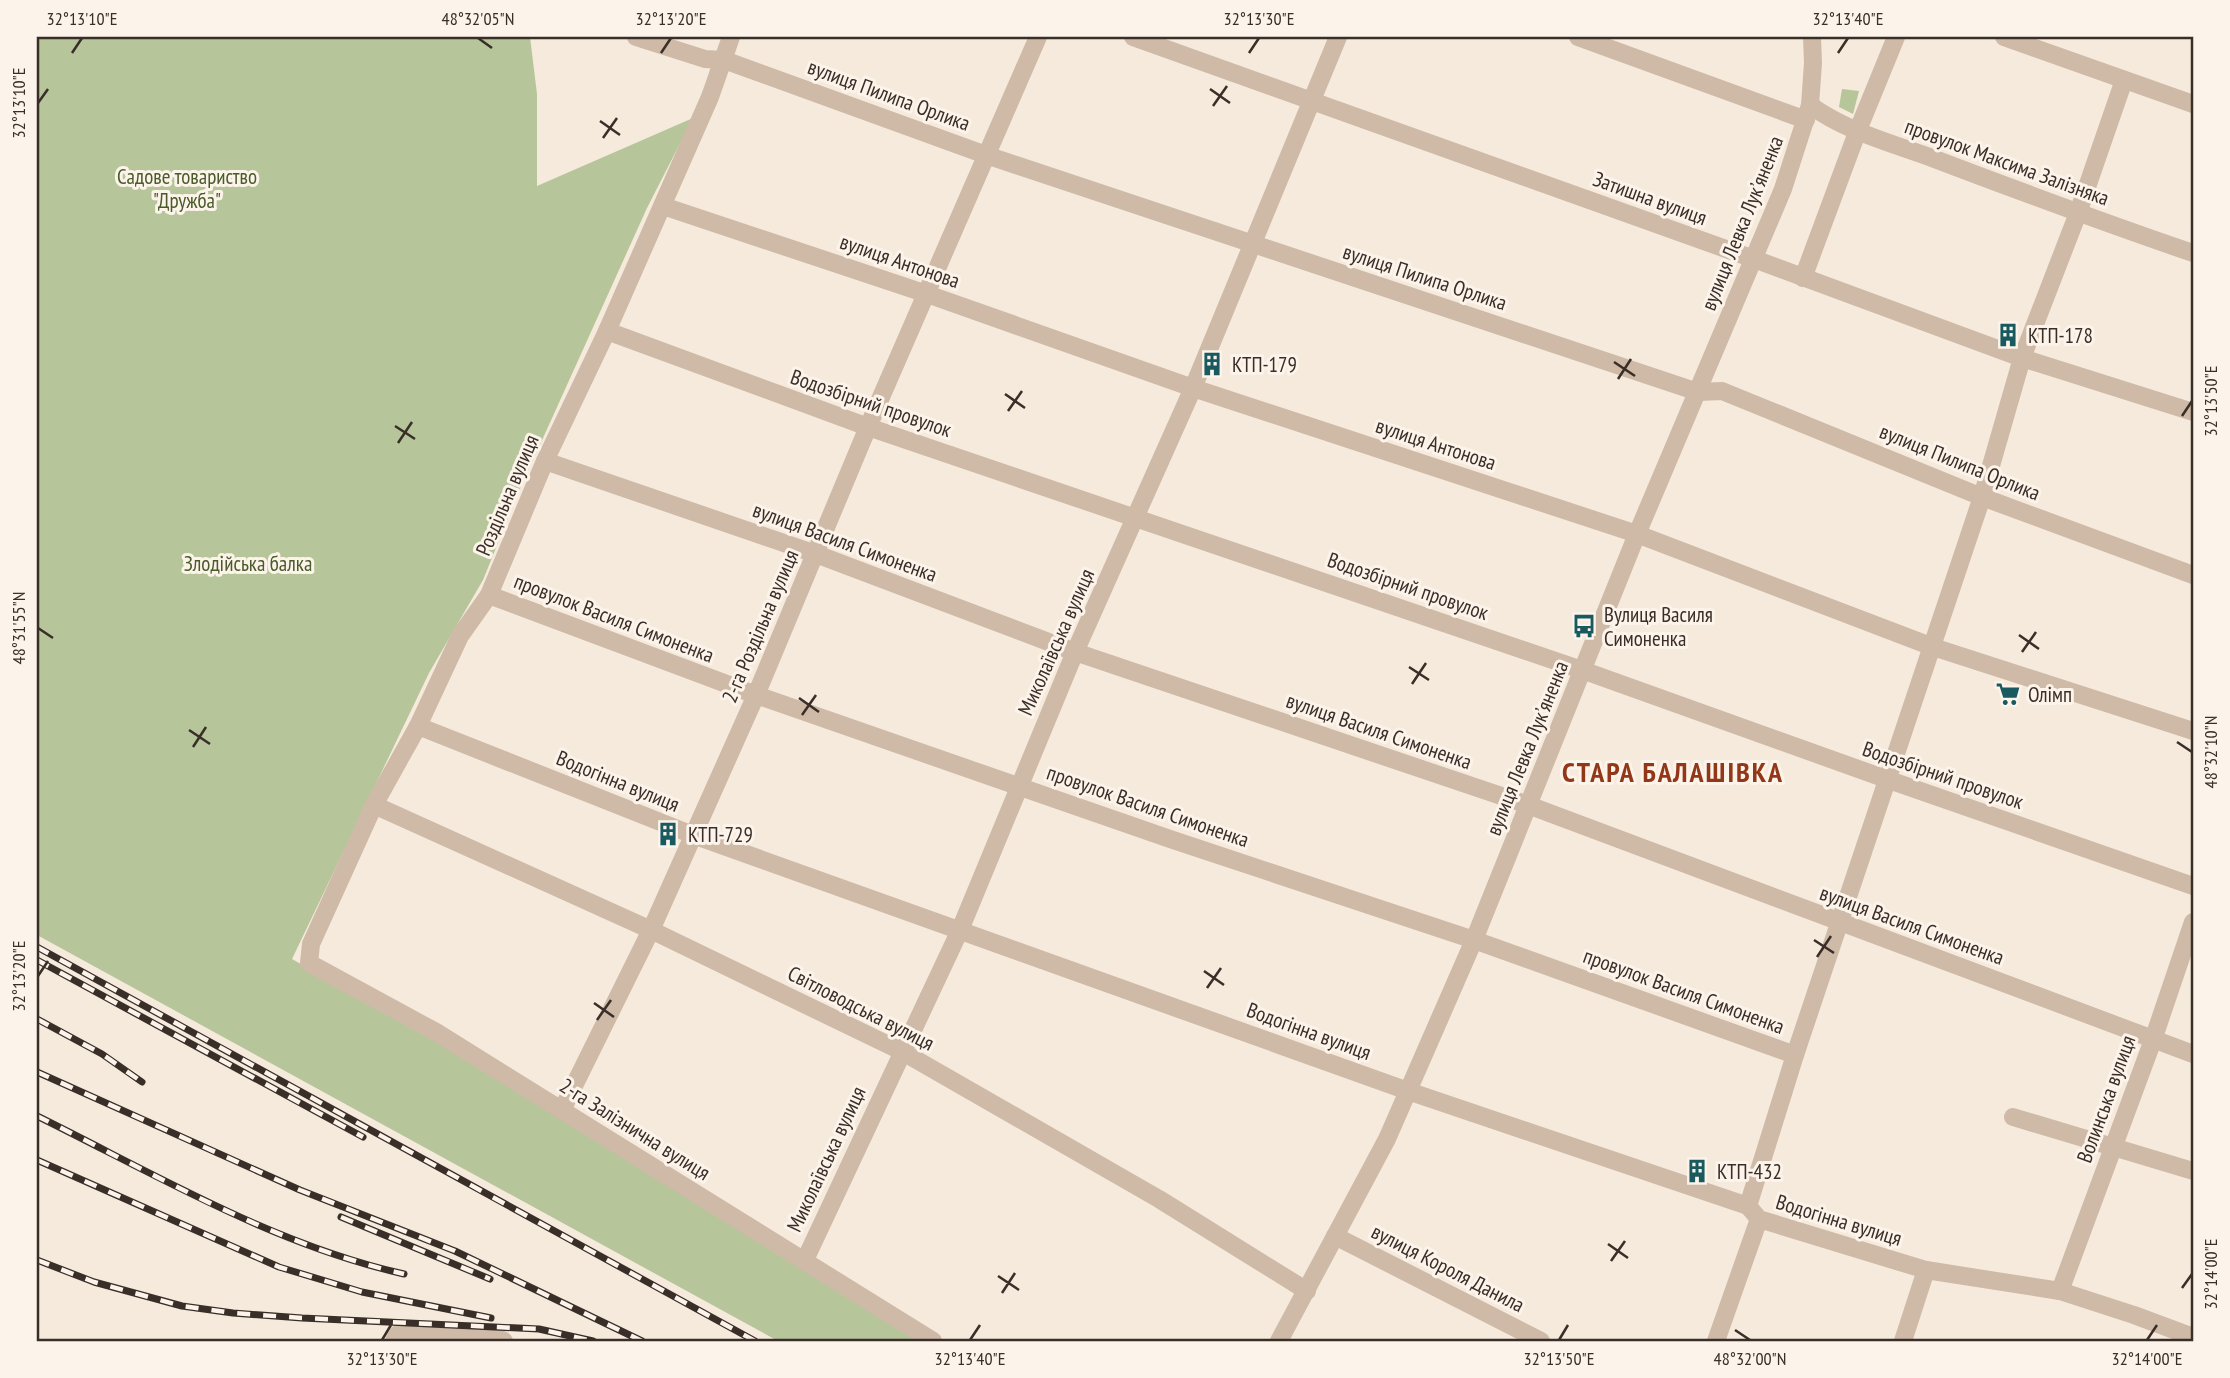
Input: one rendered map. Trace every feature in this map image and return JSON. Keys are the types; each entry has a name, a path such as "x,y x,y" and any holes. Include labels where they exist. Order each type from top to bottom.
{"street":[{"name":"вулиця Пилипа Орлика","path":"636,37 705,59 724,60 986,155 1698,392 1722,391 1982,496 2193,575"},
{"name":"Роздільна вулиця","path":"309,963 310,944 374,805 418,726 460,636 489,595 545,461 663,206 732,37"},
{"name":"2-га Роздільна вулиця","path":"562,1110 650,930 756,695 868,427 1038,37"},
{"name":"Затишна вулиця","path":"1133,37 2022,358 2193,412"},
{"name":"Миколаївська вулиця","path":"805,1260 960,930 1075,652 1193,388 1338,37"},
{"name":"провулок Максима Залізняка","path":"1578,37 1808,113 1820,113 1858,130 2078,213 2193,253"},
{"name":"вулиця Левка Лукʼяненка","path":"1279,1341 1387,1139 1474,940 1637,534 1783,190 1808,113 1813,63 1812,37"},
{"path":"1803,278 1896,37"},
{"path":"2004,37 2193,104"},
{"path":"1716,1341 1754,1212 1795,1055 1933,647 1982,496 2022,358 2078,213 2124,80"},
{"name":"вулиця Антонова","path":"663,206 927,294 1193,388 1637,534 1933,647 2193,732"},
{"name":"Водозбірний провулок","path":"607,331 868,427 1582,670 2193,886"},
{"name":"вулиця Василя Симоненка","path":"545,461 816,554 1075,652 1528,805 2193,1054"},
{"name":"провулок Василя Симоненка","path":"489,595 756,695 1474,940 1795,1055"},
{"name":"Водогінна вулиця","path":"418,726 693,835 1754,1212 1926,1270 2060,1291 2193,1337"},
{"name":"Світловодська вулиця","path":"374,805 650,930 901,1051 1159,1199 1307,1291"},
{"name":"Волинська вулиця","path":"2060,1291 2153,1040 2193,922"},
{"name":"2-га Залізнична вулиця","path":"309,963 436,1032 933,1341"},
{"path":"2013,1117 2193,1171"},
{"name":"вулиця Короля Данила","path":"1335,1236 1541,1341"},
{"path":"1903,1341 1926,1270"},
{"path":"396,1338 494,1336 504,1341"}],"green space":[{"path":"37,37 530,37 537,94 537,186 693,118 647,208 520,489 483,580 429,673 292,959 419,1031 918,1341 778,1341 37,935"},
{"path":"1842,89 1859,91 1853,114 1839,107"}],"railway":[{"path":"37,947 755,1341"},
{"path":"37,960 363,1137"},
{"path":"37,1019 102,1054 142,1082"},
{"path":"37,1072 300,1190 455,1251 642,1341"},
{"path":"37,1116 171,1184 262,1226 355,1261 404,1274"},
{"path":"37,1160 279,1267 362,1292 491,1318"},
{"path":"341,1217 490,1279"},
{"path":"37,1260 94,1282 182,1306 302,1318 539,1329 593,1341"}],"place":[{"name":"КТП-178","path":"2008,335"},
{"name":"КТП-179","path":"1212,364"},
{"name":"Вулиця Василя Симоненка","path":"1584,626"},
{"name":"Олімп","path":"2008,694"},
{"name":"КТП-729","path":"668,834"},
{"name":"КТП-432","path":"1697,1171"}],"district":[{"name":"СТАРА БАЛАШІВКА","path":"1673,771"}],"park label":[{"name":"Садове товариство \"Дружба\"","path":"187,188"},
{"name":"Злодійська балка","path":"248,563"}]}
